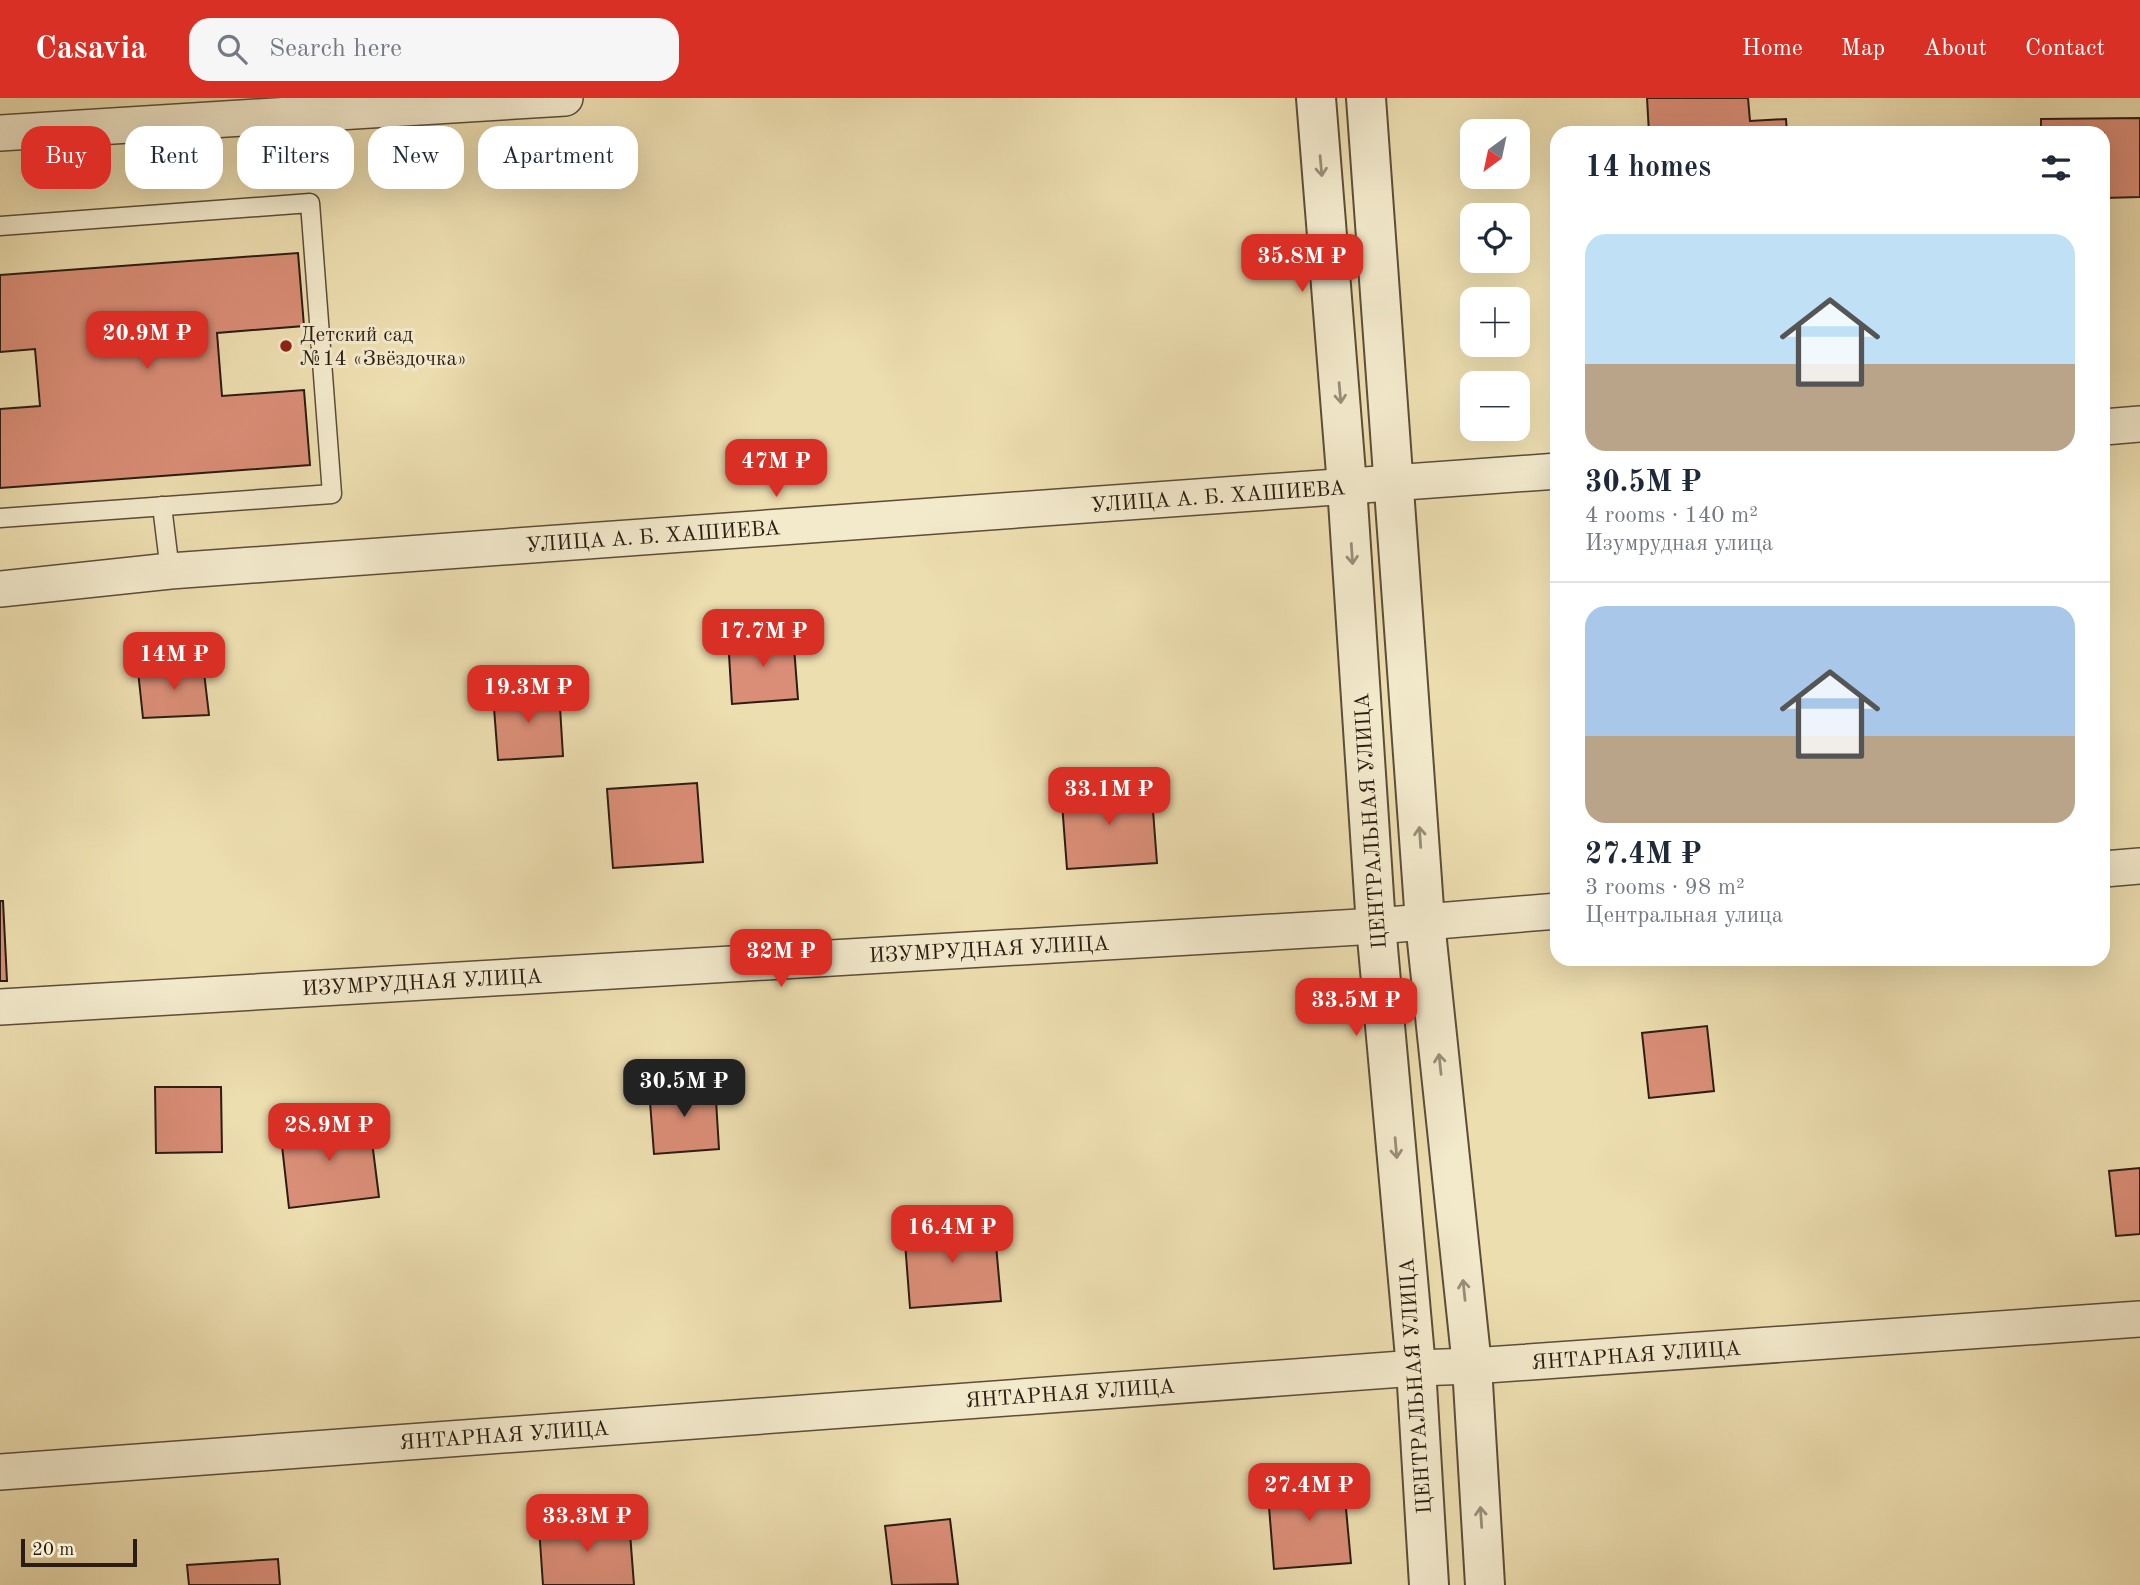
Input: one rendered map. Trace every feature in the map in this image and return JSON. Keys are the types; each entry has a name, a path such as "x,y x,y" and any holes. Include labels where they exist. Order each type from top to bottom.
{"street":[{"path":"0,133 565,98"},
{"name":"ЦЕНТРАЛЬНАЯ УЛИЦА","path":"1316,98 1347,486 1376,926 1416,1368 1429,1585"},
{"path":"1366,98 1425,922 1472,1366 1485,1585"},
{"path":"2110,426 2140,424"},
{"name":"УЛИЦА А. Б. ХАШИЕВА","path":"0,589 170,571 1550,472"},
{"path":"2110,868 2140,866"},
{"name":"ИЗУМРУДНАЯ УЛИЦА","path":"0,1007 1376,926 1550,912"},
{"name":"ЯНТАРНАЯ УЛИЦА","path":"0,1472 1416,1368 2140,1319"}],"lane":[{"path":"0,226 310,204 332,494 0,518"},
{"path":"162,506 170,571"}],"building":[{"path":"1647,98 1748,98 1750,121 1786,119 1786,126 1649,126"},
{"path":"2140,118 2140,197 2110,198 2110,126 2041,126 2041,119"},
{"path":"298,253 304,326 217,333 222,396 304,390 310,465 0,488 0,409 40,406 35,349 0,352 0,275"},
{"path":"793,634 798,699 732,704 728,638"},
{"path":"203,664 209,715 143,718 138,671"},
{"path":"559,691 563,756 498,760 493,695"},
{"path":"697,783 703,862 613,868 607,789"},
{"path":"1151,784 1157,863 1067,869 1061,790"},
{"path":"0,901 3,901 7,981 0,981"},
{"path":"1707,1026 1714,1091 1649,1098 1642,1033"},
{"path":"715,1084 719,1149 654,1154 649,1089"},
{"path":"155,1087 221,1087 222,1152 156,1153"},
{"path":"369,1118 379,1197 289,1208 280,1128"},
{"path":"2140,1168 2140,1234 2116,1236 2109,1171"},
{"path":"994,1222 1001,1301 910,1308 904,1229"},
{"path":"1343,1476 1351,1563 1274,1569 1267,1482"},
{"path":"950,1519 958,1584 892,1585 885,1526"},
{"path":"629,1520 634,1585 543,1585 539,1527"},
{"path":"278,1559 280,1585 189,1585 187,1565"}],"place":[{"name":"Детский сад №14 «Звёздочка»","path":"286,346"}]}
